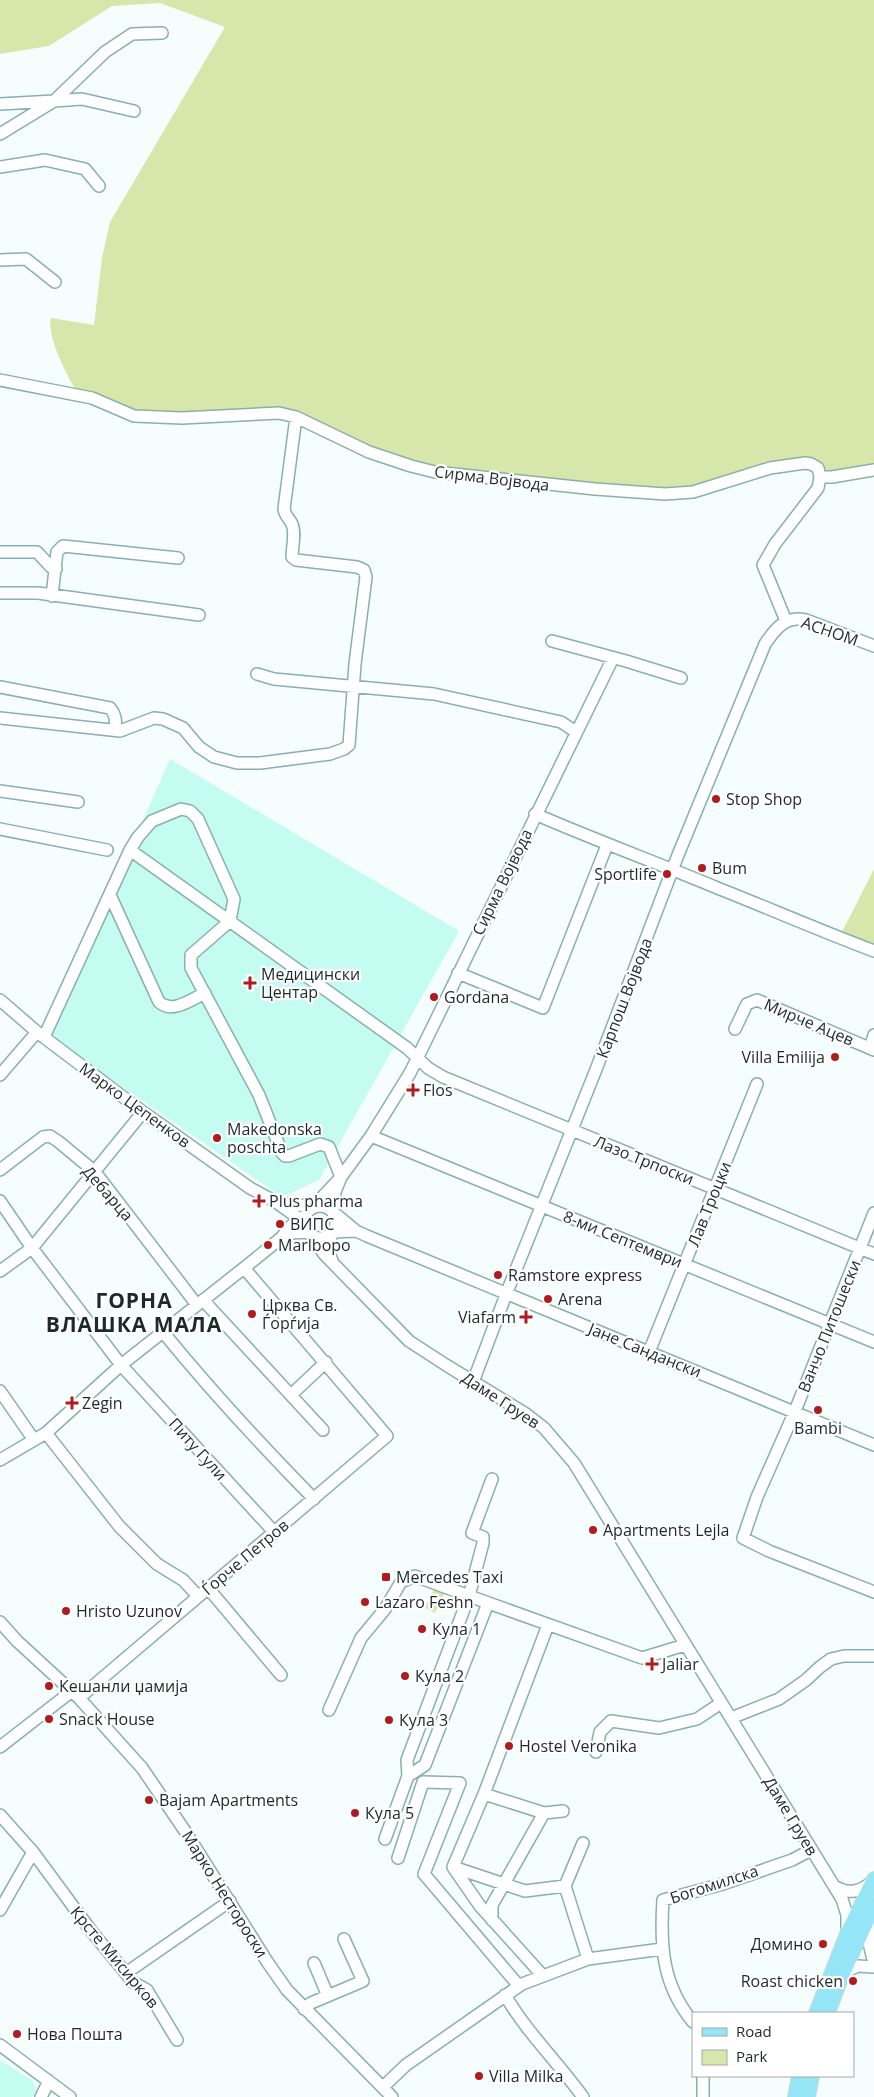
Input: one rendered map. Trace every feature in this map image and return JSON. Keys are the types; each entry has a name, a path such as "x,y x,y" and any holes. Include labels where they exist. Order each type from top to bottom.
{"main road":[{"path":"816,2012 847,1934 874,1880"},
{"path":"828,2012 843,1973 871,1912"},
{"path":"795,2097 799,2077"},
{"path":"808,2097 812,2077"}],"street":[{"path":"0,134 54,101 105,52 132,34 162,33"},
{"path":"0,104 82,99 134,111"},
{"path":"0,167 45,160 85,170 99,186"},
{"path":"0,260 26,260 55,282"},
{"name":"Сирма Војвода","path":"0,380 92,398 134,416 182,418 279,413 296,417 369,452 411,466 453,474 595,489 665,494 693,492 757,471 784,465 811,464 818,468 820,477"},
{"path":"0,718 120,731 154,718 163,719 183,728 199,747 214,757 238,763 330,754 349,745 357,642 366,578 364,570 357,567 296,560 292,557 292,524 284,510 296,417"},
{"path":"786,622 763,565 775,544 813,495 820,483 820,477 832,477 874,470"},
{"path":"52,596 57,552 63,546 178,558"},
{"path":"0,552 37,552 51,567 56,569"},
{"path":"0,593 38,593 199,615"},
{"name":"АСНОМ","path":"786,622 796,619 806,620 874,646"},
{"name":"Карпош Војвода","path":"473,1382 673,869 761,651 773,632 786,622"},
{"path":"552,642 681,678"},
{"name":"Сирма Војвода","path":"313,1208 340,1177 371,1136 418,1059 458,972 613,658"},
{"path":"257,674 274,679 434,694 561,722 576,732"},
{"path":"0,687 110,708 116,719 115,730"},
{"path":"0,791 78,802"},
{"path":"0,1075 40,1035 138,837 152,821 181,809 190,811 198,819 206,832 234,899 230,921 191,955 191,968 259,1096 282,1153 285,1156 289,1156 320,1144 329,1147 340,1177 335,1192 333,1212 336,1222 328,1250 332,1261"},
{"path":"535,814 607,845 673,869 874,951"},
{"path":"0,829 107,850"},
{"path":"458,972 543,1008 607,845"},
{"name":"Лазо Трпоски","path":"130,850 407,1048 418,1059 443,1077 874,1254"},
{"path":"110,895 159,1002 165,1007 173,1008 205,993"},
{"name":"Марко Цепенков","path":"0,1000 40,1035 143,1112 250,1188 276,1202"},
{"name":"Мирче Ацев","path":"735,1029 747,1004 757,1000 872,1049 874,1036"},
{"name":"Лав Троцки","path":"649,1352 757,1084"},
{"path":"0,1271 32,1248 143,1112"},
{"name":"Дебарца","path":"0,1170 43,1136 50,1136 94,1172 200,1302"},
{"name":"8-ми Септември","path":"371,1136 874,1342"},
{"name":"Питу Гули","path":"0,1201 32,1248 121,1365 275,1533"},
{"path":"276,1202 313,1208 321,1206 333,1212"},
{"path":"276,1202 318,1237 323,1237 332,1232"},
{"path":"306,1227 306,1214 313,1208"},
{"path":"284,1234 286,1211"},
{"name":"Јане Сандански","path":"333,1212 356,1231 874,1445"},
{"name":"Ванчо Питошески","path":"795,1411 828,1323 874,1213"},
{"path":"0,1460 46,1433 121,1365 284,1234 292,1234 306,1227"},
{"name":"Даме Груев","path":"306,1227 316,1244 409,1341 526,1414 544,1428 574,1464 842,1899 847,1915 847,1934"},
{"name":"Јане Сандански","path":"332,1232 356,1231"},
{"path":"244,1268 326,1362 292,1394"},
{"path":"200,1302 292,1394 323,1430"},
{"path":"163,1332 234,1416 314,1499"},
{"name":"Ѓорче Петров","path":"0,1747 76,1694 275,1533 388,1436 326,1362"},
{"path":"0,1391 34,1440"},
{"path":"795,1411 757,1497 743,1538 768,1551 874,1592"},
{"path":"46,1433 119,1526 157,1564 183,1580 198,1596"},
{"path":"385,1838 408,1776 407,1760 469,1596 483,1543 483,1537 472,1533 492,1480"},
{"path":"329,1710 361,1638 386,1609 401,1582 414,1576 642,1658 685,1644"},
{"path":"208,1588 281,1676"},
{"path":"408,1776 425,1765 488,1603"},
{"name":"Марко Нестороски","path":"0,1622 17,1641 76,1694 142,1768 186,1831 268,1963 287,1990 304,2009 354,2055 392,2097"},
{"path":"453,1867 484,1794 548,1625"},
{"path":"731,1718 778,1699 806,1680 831,1659 844,1656 874,1656"},
{"path":"596,1752 600,1732 611,1720 659,1728 697,1719 721,1703"},
{"path":"398,1858 423,1782 460,1783 424,1874 519,1986"},
{"path":"484,1794 544,1813 563,1811"},
{"path":"492,1920 492,1905 544,1813"},
{"name":"Крсте Мисирков","path":"0,1815 33,1852 92,1932 126,1973 138,1986 147,1990 151,1995 177,2040"},
{"path":"583,1843 565,1886 588,1959"},
{"name":"Богомилска","path":"692,2020 678,1999 670,1979 662,1949 663,1900 723,1884 792,1860 811,1850"},
{"path":"0,1910 33,1852"},
{"path":"453,1867 525,1892 565,1886"},
{"path":"453,1867 480,1906 543,1976"},
{"path":"834,1886 842,1890 855,1892 861,1890 874,1880"},
{"path":"126,1973 230,1902"},
{"path":"480,1906 492,1905"},
{"path":"843,1973 858,1966 874,1966 869,1943 871,1912"},
{"path":"304,2009 311,2003 363,1981 344,1939"},
{"path":"383,2087 406,2065 519,1986 588,1959 662,1949"},
{"path":"314,1963 328,1996"},
{"path":"505,1995 516,2014 583,2097"},
{"path":"0,2045 70,2097"},
{"path":"703,2077 703,2097"},
{"path":"41,2097 49,2081"}],"shaded area":[{"name":"Медицински Центар","path":"170,759 459,931 319,1180 282,1197 47,1035"},
{"path":"0,2060 33,2081 36,2090 32,2097 0,2097"}],"green space":[{"path":"0,0 874,0 874,470 832,477 811,464 665,494 411,466 296,417 134,416 79,396 64,369 55,347 50,326 51,318 94,325 102,258 110,222 225,27 160,3 112,6 49,46 0,54"},
{"path":"874,869 874,944 842,932"},
{"path":"434,1589 444,1594 435,1613 425,1608"}],"place":[{"name":"Stop Shop","path":"716,799"},
{"name":"Bum","path":"702,868"},
{"name":"Sportlife","path":"667,874"},
{"name":"Медицински Центар","path":"250,983"},
{"name":"Gordana","path":"434,997"},
{"name":"Villa Emilija","path":"835,1057"},
{"name":"Flos","path":"413,1090"},
{"name":"Makedonska poschta","path":"217,1138"},
{"name":"Plus pharma","path":"259,1201"},
{"name":"ВИПС","path":"280,1224"},
{"name":"Marlbopo","path":"268,1245"},
{"name":"Ramstore express","path":"498,1275"},
{"name":"Arena","path":"548,1299"},
{"name":"Црква Св. Ѓoрѓијa","path":"252,1314"},
{"name":"Viafarm","path":"526,1317"},
{"name":"Zegin","path":"72,1403"},
{"name":"Bambi","path":"818,1410"},
{"name":"Apartments Lejla","path":"593,1530"},
{"name":"Mercedes Taxi","path":"386,1577"},
{"name":"Lazaro Feshn","path":"365,1602"},
{"name":"Hristo Uzunov","path":"66,1611"},
{"name":"Кула 1","path":"422,1629"},
{"name":"Jaliar","path":"652,1664"},
{"name":"Кула 2","path":"405,1676"},
{"name":"Кешанли џамија","path":"49,1686"},
{"name":"Snack House","path":"49,1719"},
{"name":"Кула 3","path":"389,1720"},
{"name":"Hostel Veronika","path":"509,1746"},
{"name":"Bajam Apartments","path":"149,1800"},
{"name":"Кула 5","path":"355,1813"},
{"name":"Домино","path":"823,1944"},
{"name":"Roast chicken","path":"853,1981"},
{"name":"Нова Пошта","path":"17,2034"},
{"name":"Villa Milka","path":"479,2076"}],"district":[{"name":"ГОРНА ВЛАШКА МАЛА","path":"134,1313"}]}
